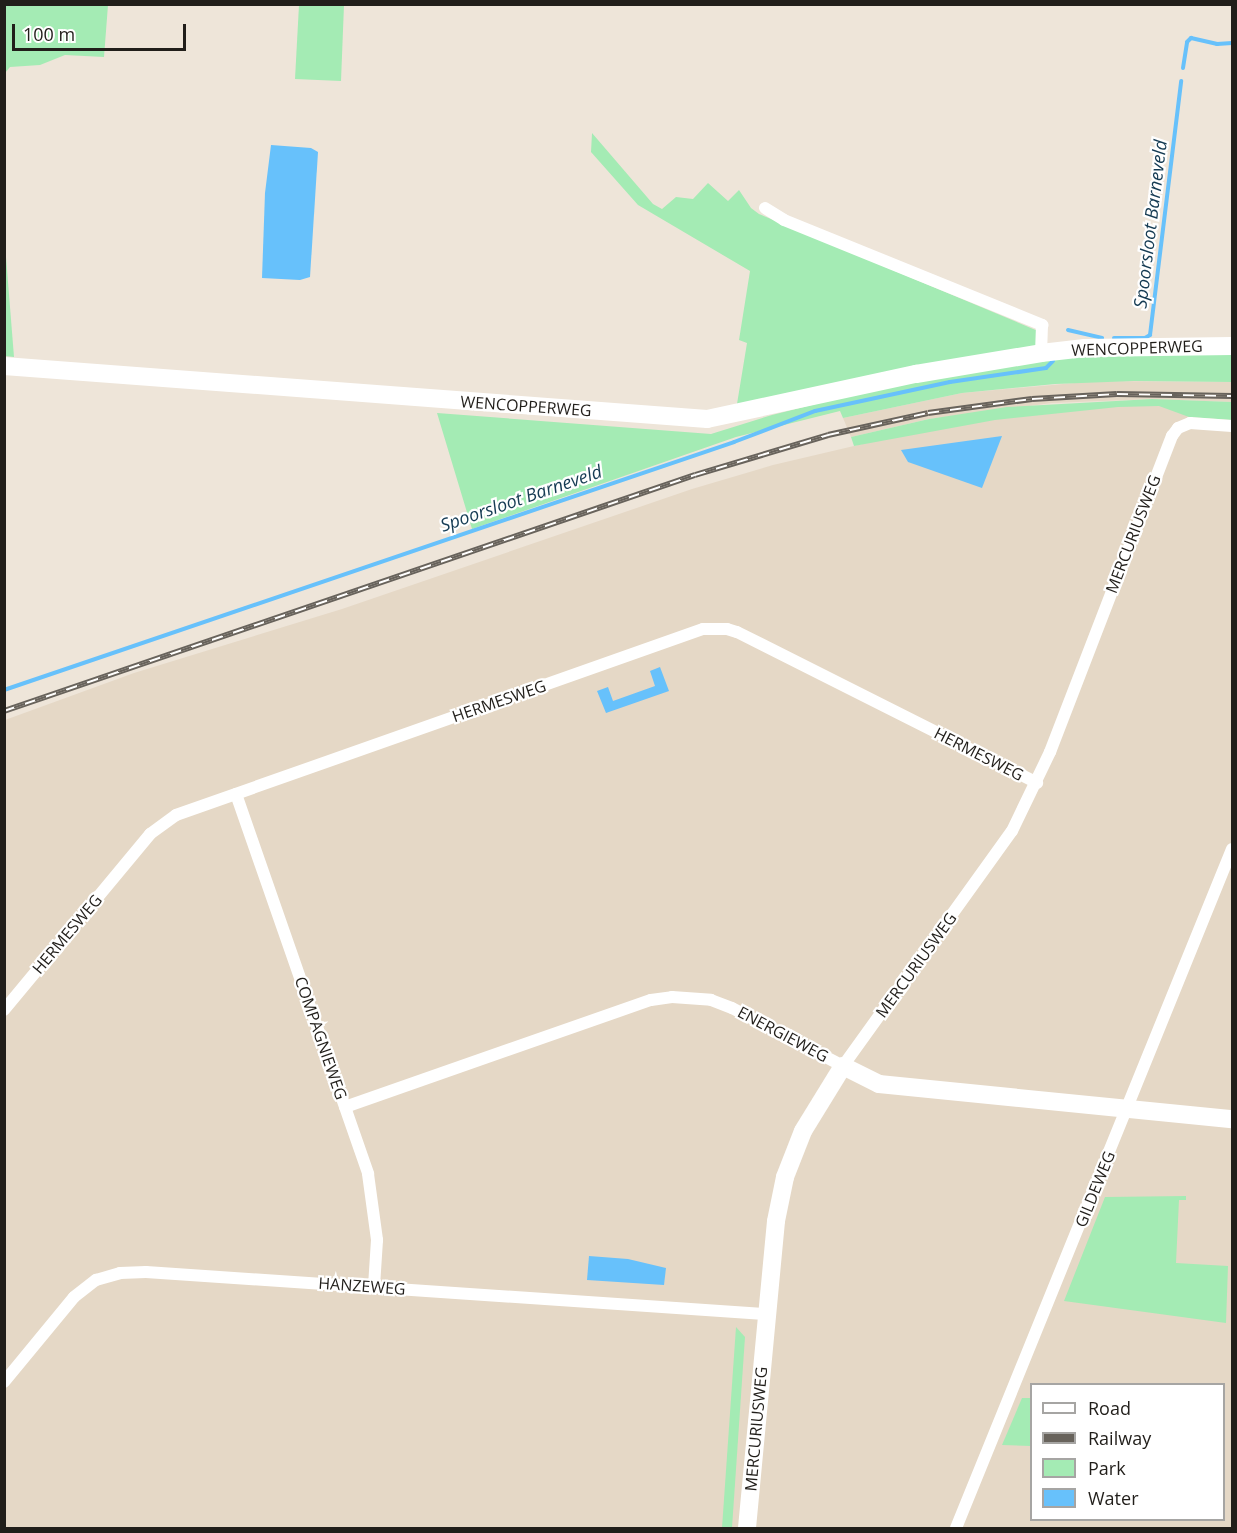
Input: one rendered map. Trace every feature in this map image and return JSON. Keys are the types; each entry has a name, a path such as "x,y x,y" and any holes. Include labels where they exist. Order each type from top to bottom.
{"street":[{"path":"765,208 784,220 1042,325 1041,353"},
{"name":"WENCOPPERWEG","path":"4,366 707,419 916,374 1041,353 1085,348 1233,346"},
{"name":"MERCURIUSWEG","path":"747,1528 776,1221 785,1177 803,1131 843,1066 1012,831 1037,783 1168,441 1180,426 1196,423 1233,426"},
{"name":"HERMESWEG","path":"4,1010 150,834 176,815 703,629 716,628 737,632 1037,783"},
{"name":"COMPAGNIEWEG","path":"236,794 368,1174 374,1201 377,1240 374,1287"},
{"name":"GILDEWEG","path":"956,1528 1233,849"},
{"name":"ENERGIEWEG","path":"345,1107 651,1000 672,997 711,1000 732,1008 879,1084 1233,1119"},
{"name":"HANZEWEG","path":"4,1382 79,1292 96,1280 120,1273 146,1272 766,1314"}],"shaded area":[{"path":"1097,381 1232,382 1232,402 1152,399 1052,403 929,419 851,437 843,418 962,393"},
{"path":"1154,403 1232,410 1232,1528 5,1528 5,720 134,673 342,609 692,489 773,465 922,430 1035,412"}],"green space":[{"path":"5,4 108,5 104,57 65,55 40,65 10,67 5,73"},
{"path":"299,5 344,5 341,81 295,79"},
{"path":"592,133 653,204 662,209 676,197 693,199 708,183 728,201 739,190 751,208 759,214 1038,331 1036,348 736,410 747,343 739,340 750,271 638,205 591,152"},
{"path":"4,257 6,257 14,357 5,356"},
{"path":"1232,352 1232,382 1134,381 1055,384 962,393 843,418 840,411 736,437 472,529 437,413 711,434 772,415 888,386 1047,358"},
{"path":"1152,399 1232,402 1232,420 1189,417 1159,406 1118,407 995,420 854,446 851,437 929,419 1007,407"},
{"path":"1186,1196 1186,1200 1179,1200 1176,1263 1228,1266 1226,1323 1064,1301 1105,1197"},
{"path":"736,1327 745,1337 732,1528 722,1528"},
{"path":"1022,1398 1030,1398 1030,1446 1002,1445"}],"water":[{"path":"271,145 311,148 318,152 310,277 300,280 262,278 265,193"},
{"path":"1002,436 982,488 908,462 901,450"},
{"path":"660,667 669,691 606,713 597,691 608,687 613,701 655,686 650,671"},
{"path":"589,1256 628,1259 666,1268 664,1285 587,1280"}],"waterway":[{"name":"Spoorsloot Barneveld","path":"1183,68 1187,42 1191,38 1217,44 1232,43"},
{"name":"Spoorsloot Barneveld","path":"1114,338 1145,338 1150,335 1181,81"},
{"name":"Spoorsloot Barneveld","path":"1068,330 1102,338"},
{"name":"Spoorsloot Barneveld","path":"4,690 734,442 815,411 950,382 1046,368 1053,361"}],"railway":[{"path":"4,711 695,475 828,435 928,413 1032,399 1117,394 1232,396"}]}
